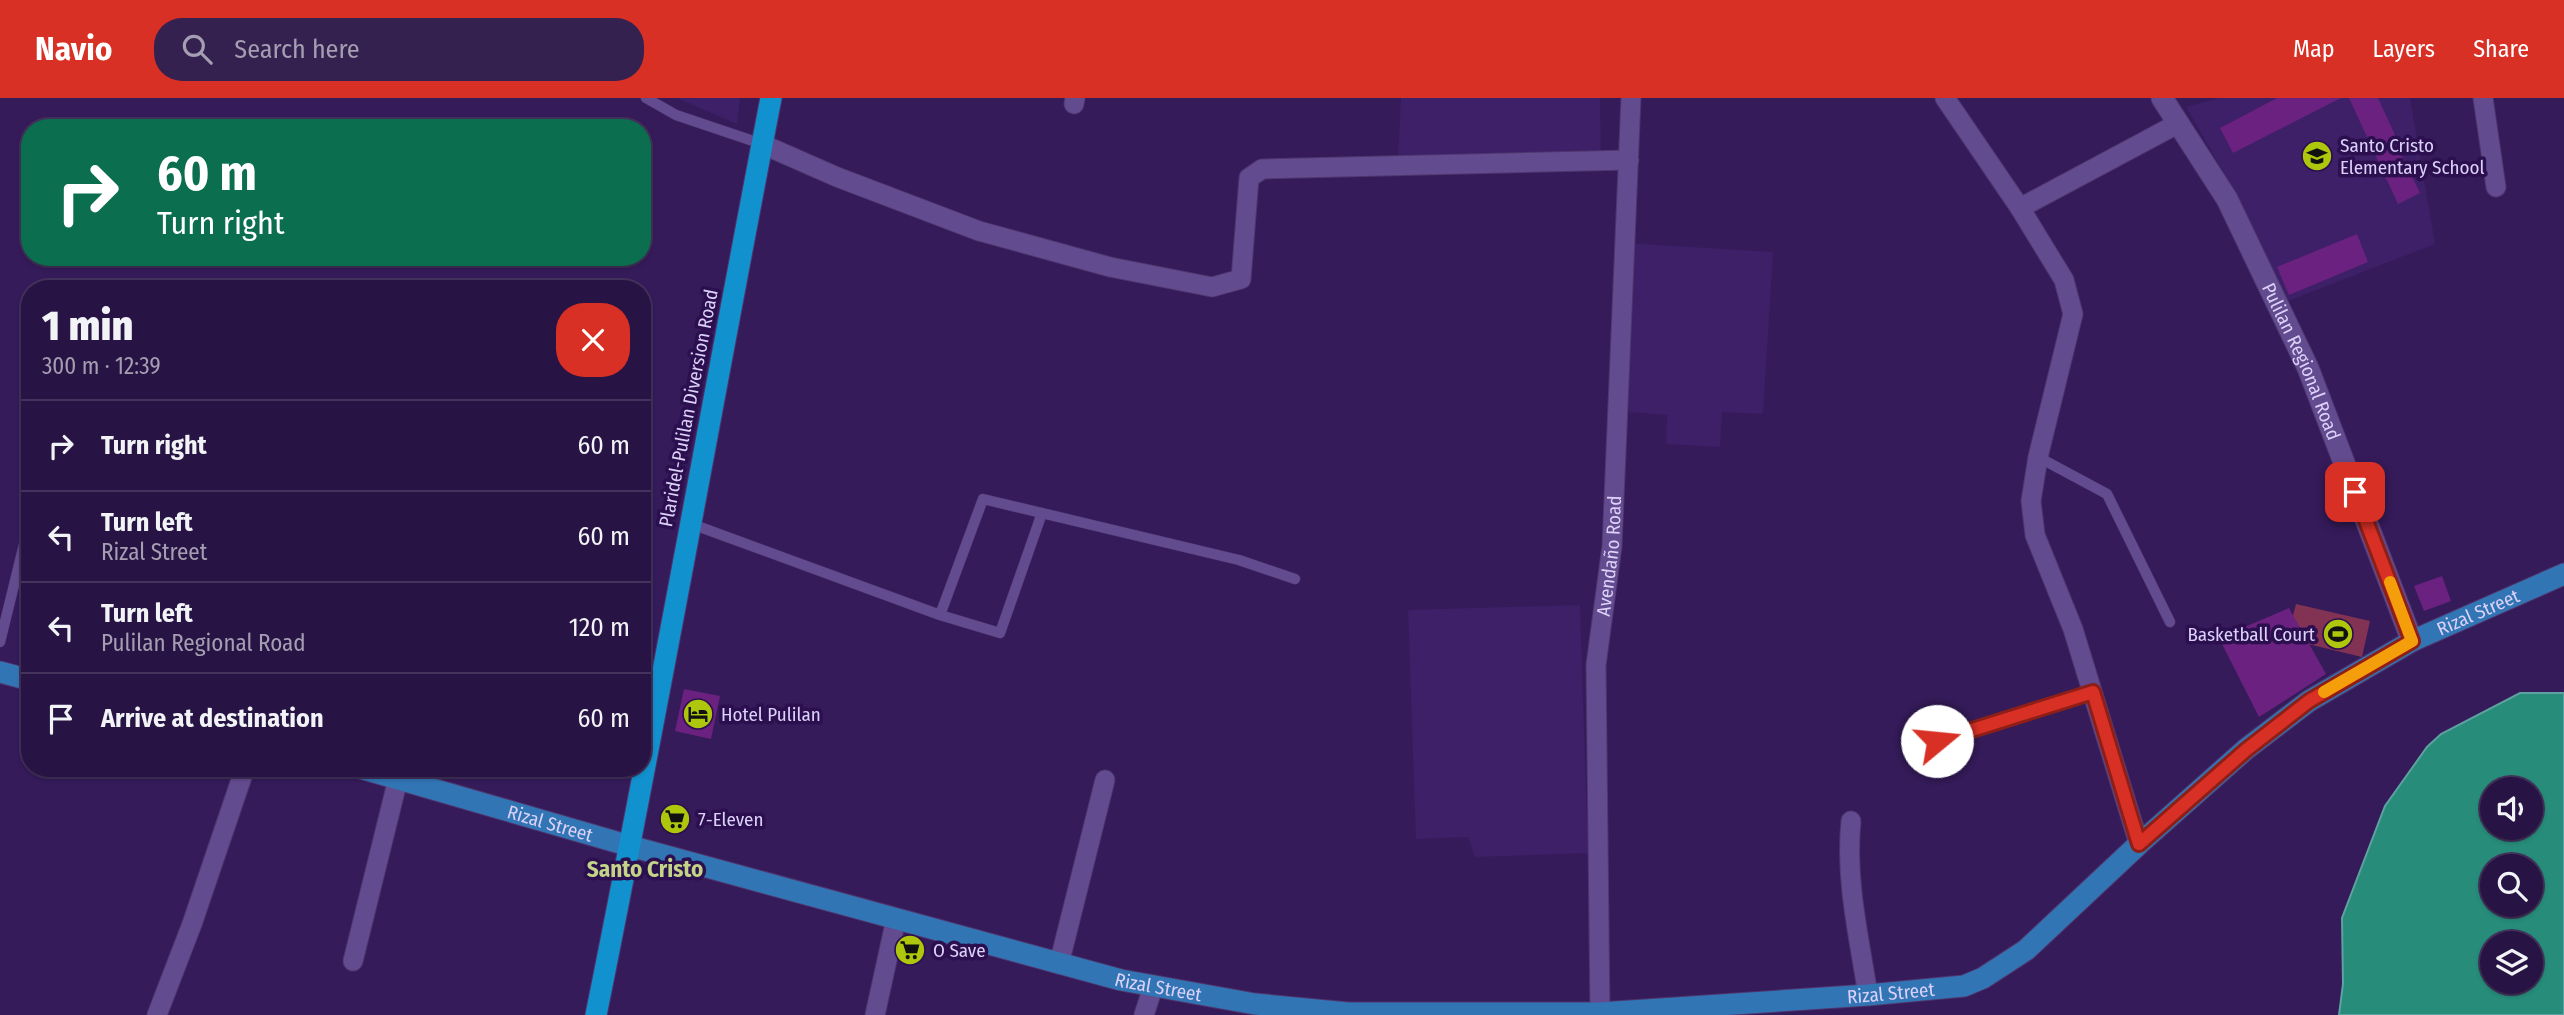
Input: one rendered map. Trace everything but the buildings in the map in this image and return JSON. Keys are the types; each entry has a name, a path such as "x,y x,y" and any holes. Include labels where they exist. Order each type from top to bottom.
{"highway":[{"name":"Plaridel-Pulilan Diversion Road","path":"651,742 689,523 771,98"},
{"name":"Plaridel-Pulilan Diversion Road","path":"596,1015 644,777"}],"main road":[{"name":"Pulilan Regional Road","path":"2168,99 2179,123 2227,199 2308,368 2412,641"},
{"name":"Rizal Street","path":"391,777 1059,964 1255,1010 1348,1014 1600,1013 1868,995 1964,986 1983,978 2026,950 2139,844 2246,750 2309,701 2412,641 2564,574"},
{"path":"0,672 21,678"}],"street":[{"name":"Avendaño Road","path":"1600,1013 1596,665 1612,546 1631,98"},
{"path":"1945,98 2020,208 2064,281 2073,314 2038,457 2031,500 2035,535 2073,629 2139,844"},
{"path":"2483,98 2496,187"},
{"path":"2020,208 2179,123"},
{"path":"762,144 837,177 979,231 1110,267 1212,287 1241,279 1249,178 1262,169 1629,160"},
{"path":"157,1015 192,924 242,777"},
{"path":"353,961 398,779"},
{"path":"1059,964 1105,780"},
{"path":"1851,821 1850,875 1868,995"},
{"path":"875,1015 896,919"},
{"path":"1144,1015 1153,987"}],"lane":[{"path":"646,98 676,115 762,144"},
{"path":"2038,457 2108,494 2170,622"},
{"path":"940,615 983,499 1239,560 1295,579"},
{"path":"689,523 940,615 1000,633 1042,513"},
{"path":"0,642 21,557"},
{"path":"1937,741 2093,692"}],"shaded area":[{"path":"677,98 740,98 737,124"},
{"path":"1401,98 1600,98 1601,162 1398,160"},
{"name":"Santo Cristo Elementary School","path":"2218,98 2410,98 2435,244 2280,304 2242,204 2186,107"},
{"path":"1625,243 1773,252 1763,414 1722,412 1720,447 1666,444 1667,415 1630,412 1616,393"},
{"path":"2296,604 2370,621 2362,657 2287,639"},
{"path":"1580,605 1588,853 1475,857 1468,837 1416,839 1408,610"},
{"path":"2520,693 2564,693 2564,1015 2339,1015 2343,984 2342,918 2385,806 2427,747 2441,734"}],"slow traffic":[{"path":"2324,692 2412,641 2390,582"}],"place":[{"name":"Santo Cristo Elementary School","path":"2317,156"},
{"name":"Basketball Court","path":"2338,634"},
{"name":"Hotel Pulilan","path":"698,714"},
{"name":"7-Eleven","path":"675,819"},
{"name":"O Save","path":"910,950"}],"district":[{"name":"Santo Cristo","path":"645,869"}],"route":[{"path":"1937,741 2093,692 2139,844 2246,750 2309,701 2412,641 2355,492"}]}
